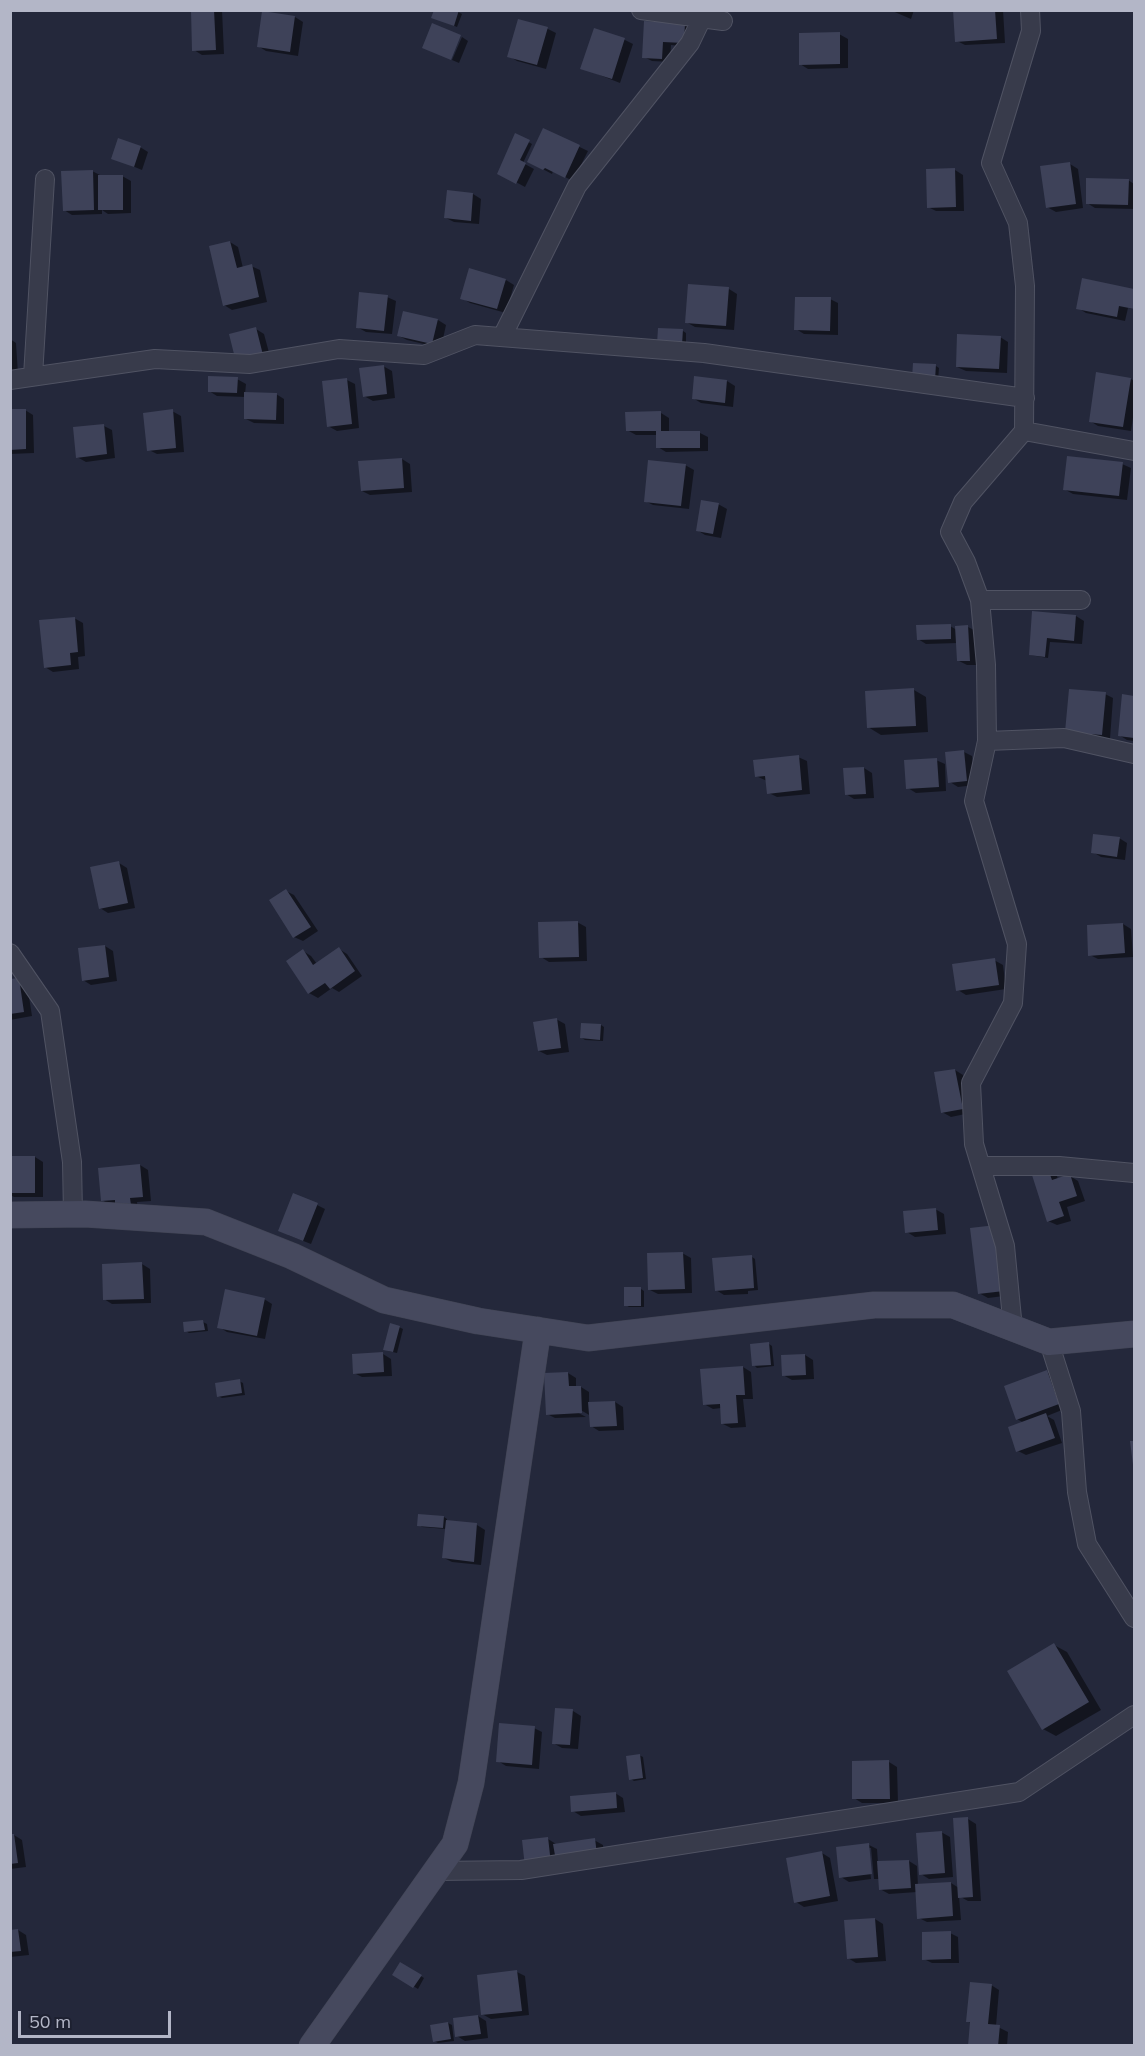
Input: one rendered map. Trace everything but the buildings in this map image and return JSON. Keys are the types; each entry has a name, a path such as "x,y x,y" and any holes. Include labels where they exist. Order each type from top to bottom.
{"street":[{"path":"641,10 723,21"},
{"path":"1013,1329 1005,1246 974,1144 971,1083 1013,1003 1017,944 974,801 987,741 986,665 980,600 966,561 950,532 963,502 1024,431 1025,286 1017,224 991,163 1031,32 1030,10"},
{"path":"502,337 577,186 690,43 702,18"},
{"path":"33,376 45,179"},
{"path":"10,380 155,359 250,364 339,349 424,355 475,335 704,353 1025,398"},
{"path":"1024,431 1134,451"},
{"path":"980,600 1081,600"},
{"path":"987,741 1064,738 1134,754"},
{"path":"10,953 50,1011 72,1162 73,1214"},
{"path":"981,1166 1059,1166 1134,1173"},
{"path":"10,1215 73,1214 206,1222 291,1256 384,1300 478,1321 588,1338 874,1305 953,1305 1049,1342 1134,1334"},
{"path":"312,2046 455,1844 471,1783 538,1330"},
{"path":"1049,1342 1071,1411 1077,1492 1087,1544 1134,1618"},
{"path":"435,1871 521,1870 1019,1792 1134,1715"}]}
